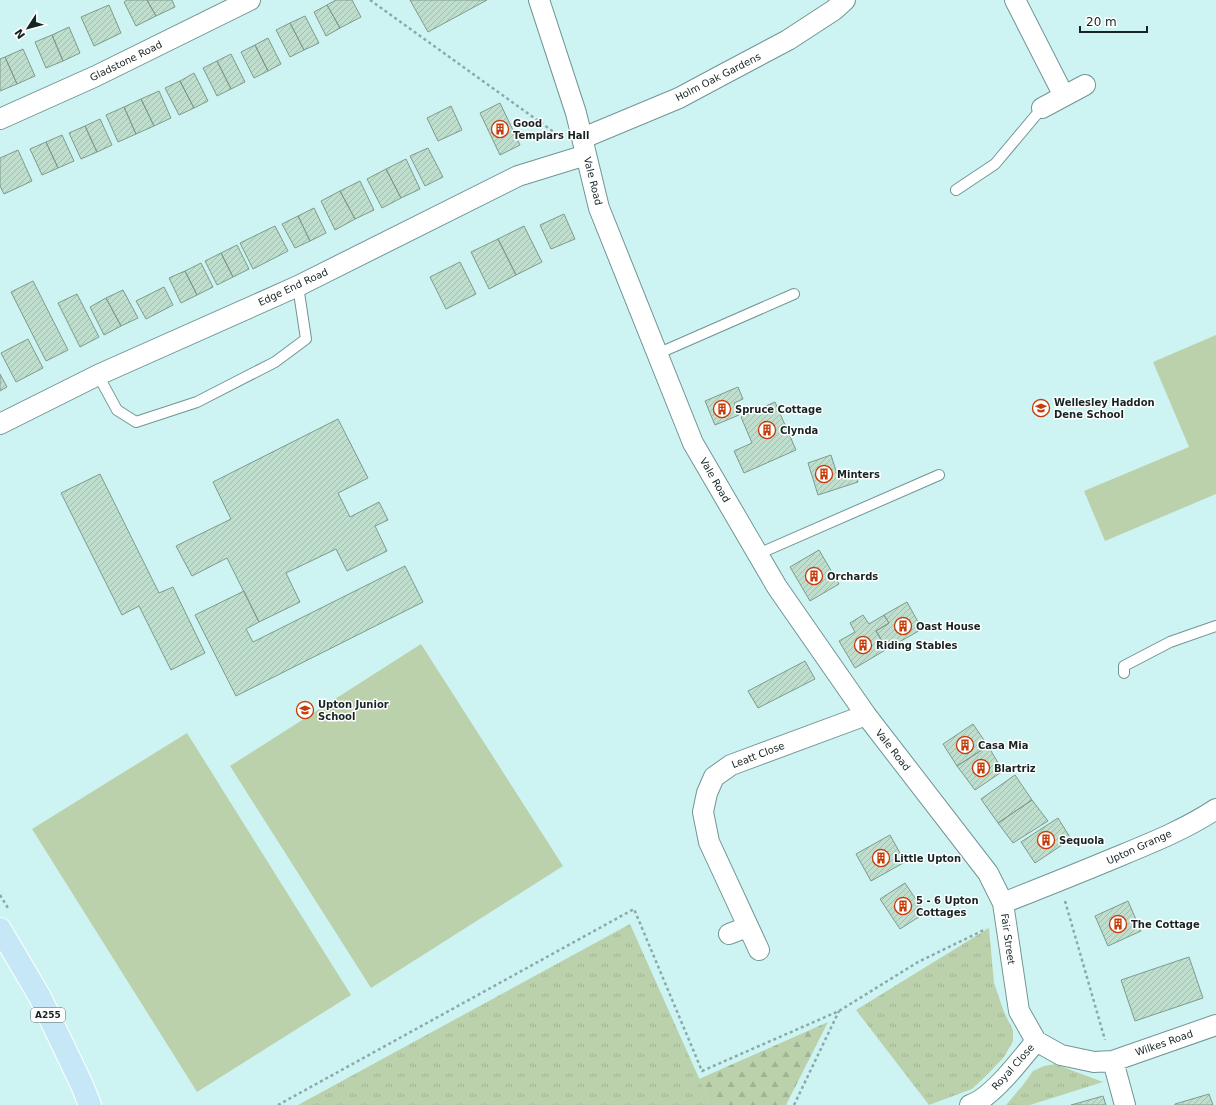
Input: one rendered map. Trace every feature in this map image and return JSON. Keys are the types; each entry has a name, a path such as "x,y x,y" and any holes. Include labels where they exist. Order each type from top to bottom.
{"main road":[{"name":"A255","path":"0,929 40,997 90,1105"}],"street":[{"name":"Gladstone Road","path":"0,119 96,76 250,0"},
{"name":"Vale Road","path":"539,0 576,113 599,208 693,443 778,587 866,715 988,873 1004,911"},
{"name":"Holm Oak Gardens","path":"584,146 679,98 788,40 834,10 845,0"},
{"path":"1015,0 1064,96"},
{"path":"1042,108 1085,85"},
{"name":"Edge End Road","path":"0,424 98,375 298,286 518,176 584,146"},
{"name":"Leatt Close","path":"759,950 747,927 709,842 704,812 707,793 714,777 731,765 866,715"},
{"name":"Upton Grange","path":"1059,881 1168,835 1196,821 1216,808"},
{"name":"Fair Street","path":"1036,1041 1019,1011 1004,911 1059,881"},
{"path":"728,934 747,927"},
{"name":"Wilkes Road","path":"1113,1061 1216,1025"},
{"path":"1036,1041 1061,1055 1094,1062 1113,1061 1125,1105"},
{"name":"Royal Close","path":"970,1105 977,1103 1002,1082 1036,1041"}],"lane":[{"path":"956,190 995,164 1042,108"},
{"path":"98,375 117,410 136,422 197,402 275,362 306,339 298,286"},
{"path":"657,354 794,294"},
{"path":"758,554 939,475"},
{"path":"1124,673 1124,666 1170,642 1216,626"}],"path":[{"path":"370,0 584,146"},
{"path":"1059,881 1105,1042 1113,1061"},
{"path":"278,1105 634,909 702,1071 839,1011 1004,911"},
{"path":"794,1105 839,1011"}],"green space":[{"path":"1216,335 1216,494 1105,541 1084,491 1189,447 1153,362"},
{"path":"421,644 563,866 371,988 230,766"},
{"path":"187,733 351,995 197,1092 32,829"},
{"path":"630,924 711,1105 298,1105"},
{"path":"989,928 994,983 1004,1012 1013,1030 1013,1041 1004,1057 972,1089 929,1105 856,1010"},
{"path":"828,1022 786,1105 711,1105 699,1079"},
{"path":"1055,1064 1103,1082 1030,1105 1006,1105 1033,1071 1044,1066"}],"building":[{"path":"127,0 147,0 156,16 136,26 124,2"},
{"path":"147,0 172,0 175,7 156,16"},
{"path":"336,0 352,0 361,17 340,28 327,5"},
{"path":"410,0 487,0 428,32"},
{"path":"109,5 121,33 94,46 81,17"},
{"path":"327,5 340,28 326,36 314,12"},
{"path":"305,16 319,43 304,50 290,23"},
{"path":"290,23 304,50 290,57 276,30"},
{"path":"69,27 80,53 63,61 52,35"},
{"path":"52,35 63,61 46,68 35,42"},
{"path":"268,38 281,64 268,71 255,45"},
{"path":"255,45 268,71 254,78 241,52"},
{"path":"23,49 35,76 17,84 5,57"},
{"path":"231,54 245,82 231,89 217,61"},
{"path":"5,57 17,84 0,91 0,59"},
{"path":"217,61 231,89 217,96 203,68"},
{"path":"194,73 208,101 194,108 180,81"},
{"path":"180,81 194,108 179,115 165,88"},
{"path":"159,91 171,118 154,126 141,99"},
{"path":"141,99 154,126 136,134 124,107"},
{"name":"Good Templars Hall","path":"500,103 520,145 500,155 480,113"},
{"path":"451,106 462,130 438,141 427,118"},
{"path":"124,107 136,134 118,142 106,115"},
{"path":"100,119 112,145 97,152 85,126"},
{"path":"85,126 97,152 81,159 69,133"},
{"path":"62,135 74,161 58,168 46,142"},
{"path":"46,142 58,168 42,175 30,149"},
{"path":"428,148 443,177 425,186 410,156"},
{"path":"18,150 32,181 4,194 0,186 0,158"},
{"path":"406,159 420,189 401,198 386,169"},
{"path":"386,169 401,198 382,208 367,179"},
{"path":"360,181 374,210 355,219 340,191"},
{"path":"340,191 355,219 335,230 321,201"},
{"path":"314,208 326,233 310,241 298,216"},
{"path":"564,214 575,239 551,249 540,225"},
{"path":"298,216 310,241 295,248 282,224"},
{"path":"275,226 288,251 253,269 240,243"},
{"path":"524,226 542,262 516,275 498,239"},
{"path":"498,239 516,275 489,289 471,252"},
{"path":"237,245 249,269 233,277 221,253"},
{"path":"221,253 233,277 217,285 205,261"},
{"path":"460,262 476,294 446,309 430,277"},
{"path":"201,263 213,287 197,295 185,271"},
{"path":"185,271 197,295 181,303 169,278"},
{"path":"33,281 68,350 46,361 11,292"},
{"path":"164,287 173,305 146,319 136,301"},
{"path":"123,290 138,318 121,326 106,298"},
{"path":"77,294 99,337 80,347 58,303"},
{"path":"106,298 121,326 104,335 90,307"},
{"path":"28,339 43,368 16,382 1,353"},
{"path":"0,374 7,387 0,391"},
{"name":"Spruce Cottage","path":"738,387 743,399 734,403 739,415 715,425 705,401"},
{"name":"Clynda","path":"775,402 796,450 744,473 734,451 752,443 741,417"},
{"path":"338,419 368,478 338,493 350,517 379,502 388,520 375,526 387,551 347,571 336,549 286,573 300,602 259,622 227,558 192,576 176,546 231,519 213,482"},
{"name":"Minters","path":"831,455 838,477 855,471 858,482 818,495 808,463"},
{"path":"100,474 159,593 173,587 205,653 171,670 139,606 122,615 61,493"},
{"name":"Orchards","path":"819,550 839,584 810,601 790,567"},
{"path":"405,566 423,602 236,696 195,615 244,591 259,622 246,629 253,642"},
{"name":"Oast House","path":"907,602 922,629 887,649 876,631 889,623 884,615"},
{"name":"Riding Stables","path":"863,615 869,624 884,615 889,623 876,631 887,649 855,668 839,641 855,632 850,623"},
{"path":"805,661 815,679 758,708 748,691"},
{"name":"Casa Mia","path":"973,724 988,746 957,766 943,744"},
{"name":"Blartriz","path":"988,746 1003,771 975,790 957,766"},
{"path":"1015,775 1032,800 998,823 981,799"},
{"path":"1032,800 1048,821 1013,843 998,823"},
{"name":"Sequola","path":"1058,818 1071,839 1035,863 1021,842"},
{"name":"Little Upton","path":"890,835 905,862 871,881 856,854"},
{"name":"5 - 6 Upton Cottages","path":"905,883 925,913 900,929 880,899"},
{"name":"The Cottage","path":"1128,901 1141,931 1108,946 1095,916"},
{"path":"1189,957 1203,998 1135,1021 1121,980"},
{"path":"1209,1094 1213,1105 1175,1105 1175,1104"},
{"path":"1103,1096 1106,1105 1071,1105"}],"place":[{"name":"Good Templars Hall","path":"500,129"},
{"name":"Wellesley Haddon Dene School","path":"1041,408"},
{"name":"Spruce Cottage","path":"722,409"},
{"name":"Clynda","path":"767,430"},
{"name":"Minters","path":"824,474"},
{"name":"Orchards","path":"814,576"},
{"name":"Oast House","path":"903,626"},
{"name":"Riding Stables","path":"863,645"},
{"name":"Upton Junior School","path":"305,710"},
{"name":"Casa Mia","path":"965,745"},
{"name":"Blartriz","path":"981,768"},
{"name":"Sequola","path":"1046,840"},
{"name":"Little Upton","path":"881,858"},
{"name":"5 - 6 Upton Cottages","path":"903,906"},
{"name":"The Cottage","path":"1118,924"}]}
